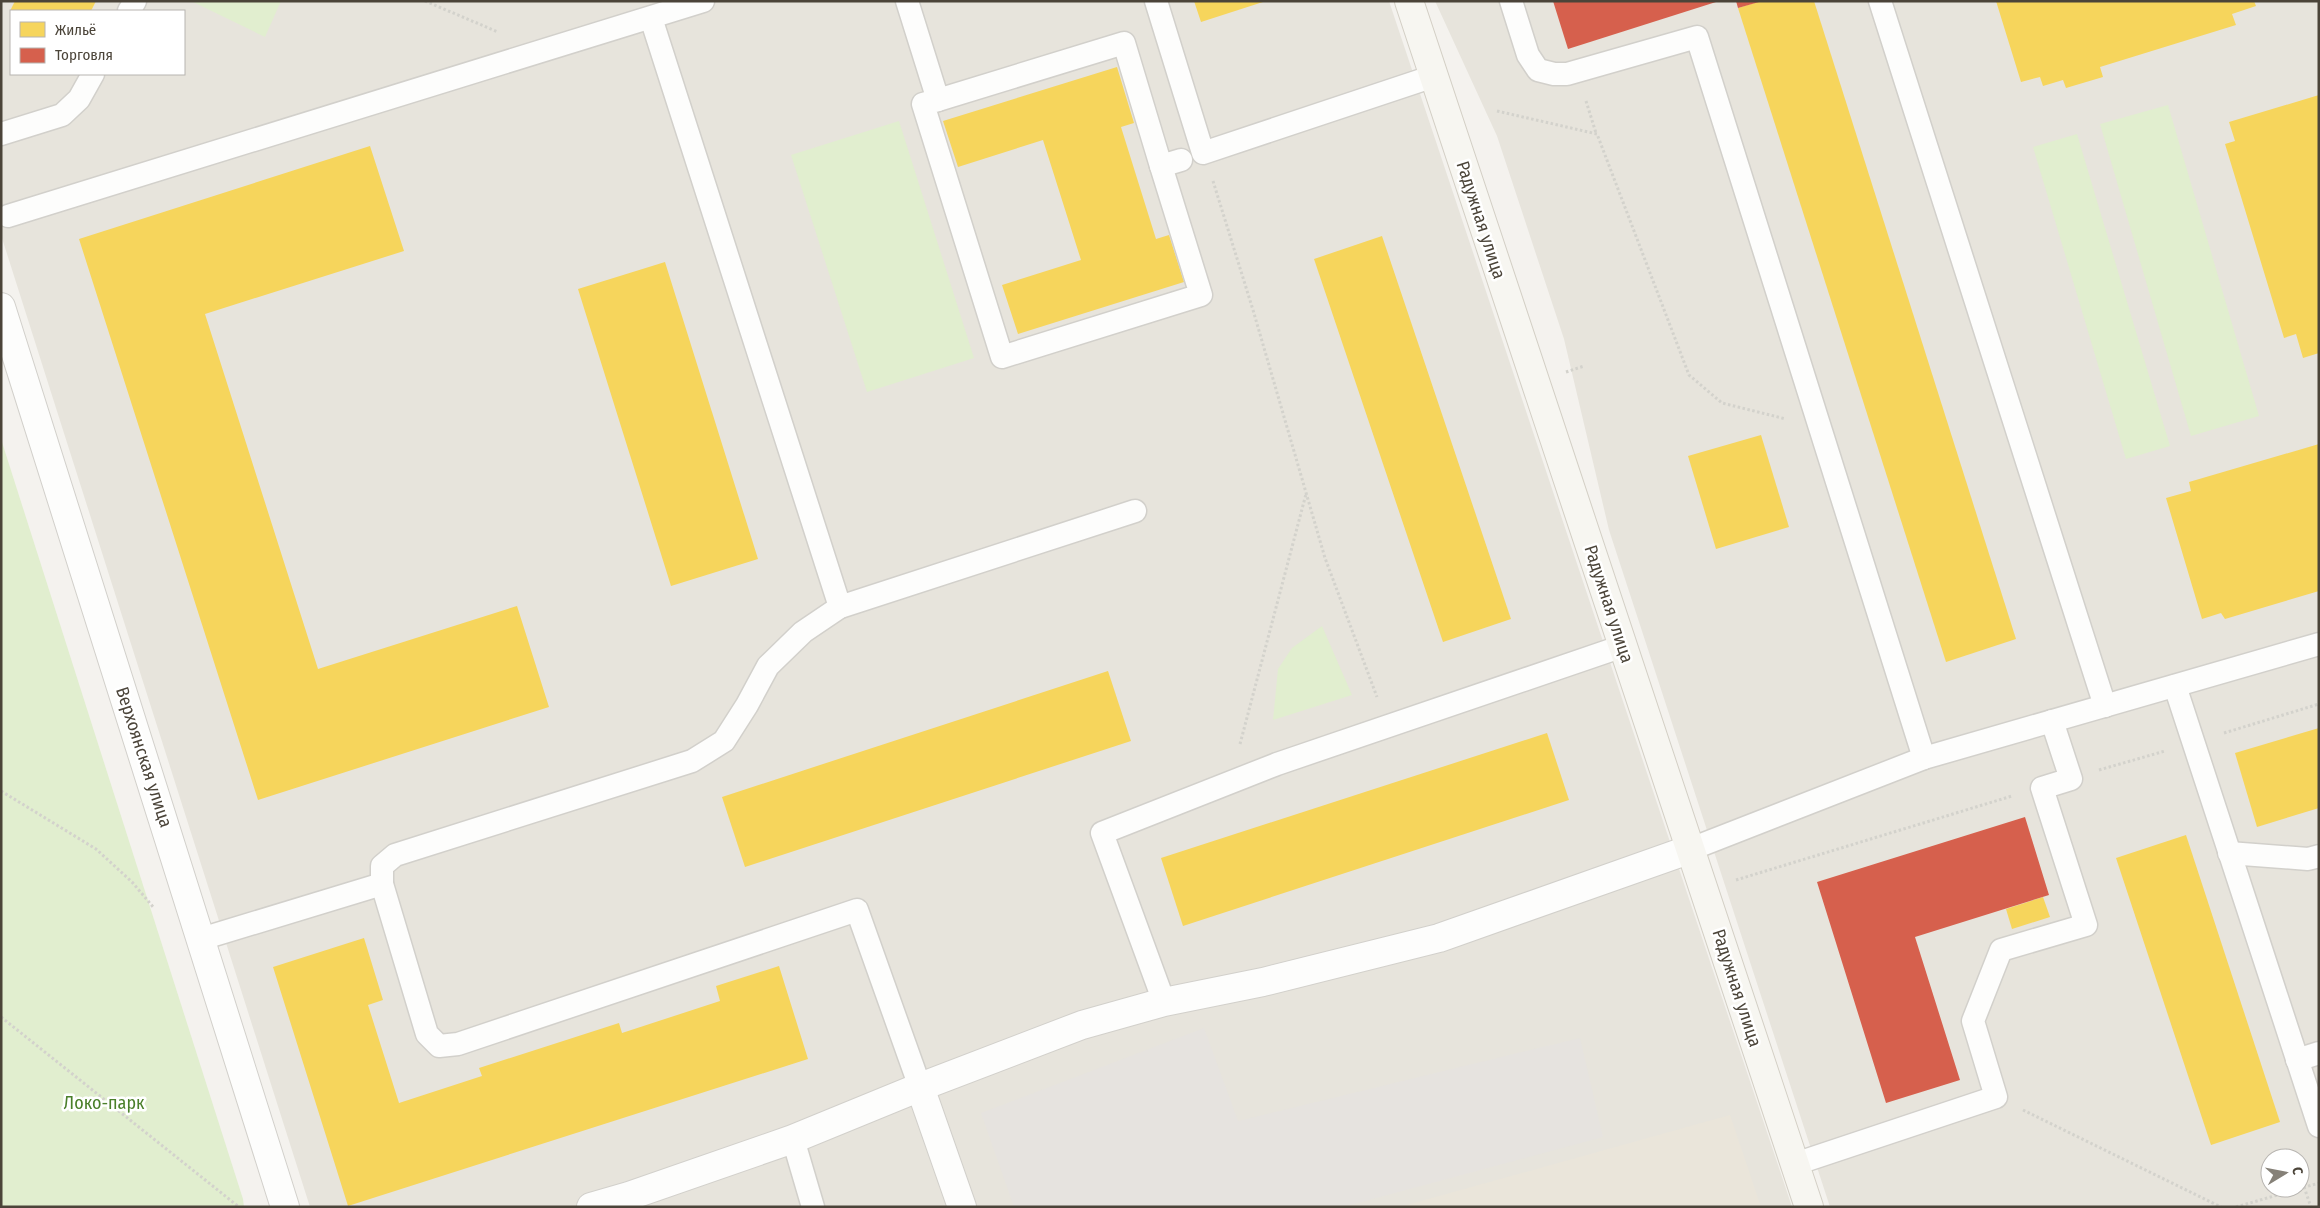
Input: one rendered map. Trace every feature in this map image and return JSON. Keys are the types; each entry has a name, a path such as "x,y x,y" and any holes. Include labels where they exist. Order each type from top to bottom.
{"street":[{"name":"Радужная улица","path":"1409,1 1809,1207"},
{"name":"Верхоянская улица","path":"1,307 285,1207"},
{"path":"591,1207 630,1201 1082,1025 1164,1002 1263,982 1439,938 1691,849"},
{"path":"920,1087 961,1207"}],"lane":[{"path":"8,216 703,1"},
{"path":"906,1 938,100"},
{"path":"1156,1 1203,153 1434,76"},
{"path":"1511,1 1528,55 1538,70 1554,74 1567,74 1697,37 1924,758"},
{"path":"1880,1 2105,706"},
{"path":"651,18 840,608"},
{"path":"1124,43 1171,163 1201,295 1002,357 922,104 938,100 1124,43"},
{"path":"1,134 62,115 79,99 92,75"},
{"path":"920,1087 857,910 458,1044 439,1046 426,1034 382,884 382,866 395,855 692,761 724,741 747,705 768,666 803,632 840,608 1135,510"},
{"path":"1691,849 1924,758 2319,644"},
{"path":"1164,1002 1102,833 1230,783 1387,726 1624,646"},
{"path":"2174,686 2319,1126"},
{"path":"1795,1164 1996,1097 1973,1021 2002,950 2086,925 2042,788 2071,779 2052,722"},
{"path":"2229,853 2308,859 2319,856"},
{"path":"201,939 382,884"},
{"path":"2297,1060 2319,1053"},
{"path":"793,1139 813,1207"}],"path":[{"path":"426,1 545,51"},
{"path":"1497,111 1596,134 1689,375 1722,403 1781,419 1818,421"},
{"path":"1203,153 1253,310 1326,558 1387,726"},
{"path":"1230,783 1306,493"},
{"path":"1704,890 2042,788"},
{"path":"1,791 96,849 132,882 158,912"},
{"path":"1,1017 239,1207"},
{"path":"1996,1097 2220,1207"},
{"path":"2236,1207 2267,1198"}],"shaded area":[{"path":"1,1 1389,1 1792,1207 310,1207 1,235"},
{"path":"1435,1 2319,1 2319,1207 1830,1207 1609,530 1564,339 1497,136"},
{"path":"1204,1028 1238,1121 1580,1038 1603,1137 1343,1207 1014,1207 981,1113"},
{"path":"1730,1115 1761,1207 1400,1207"}],"green space":[{"path":"191,1 281,1 265,37"},
{"path":"2168,105 2259,416 2191,436 2100,124"},
{"path":"899,121 974,358 867,392 791,155"},
{"path":"2077,134 2170,446 2126,459 2033,147"},
{"name":"Локо-парк","path":"1,439 243,1199 244,1207 1,1207"},
{"path":"1322,626 1352,695 1273,720 1278,669 1292,648"}],"building: Жильё":[{"path":"15,1 96,1 92,10 10,10"},
{"path":"1194,1 1263,1 1263,2 1201,22"},
{"path":"1761,1 1814,1 2016,639 1946,662 1738,8"},
{"path":"1996,1 2254,1 2256,6 2232,14 2236,25 2100,67 2103,77 2066,88 2063,80 2043,86 2040,77 2021,82"},
{"path":"1117,67 1134,123 1121,127 1156,239 1169,235 1184,282 1018,334 1002,285 1081,260 1043,140 958,167 943,121"},
{"path":"2319,95 2319,353 2303,358 2296,334 2284,338 2225,144 2235,141 2229,122"},
{"path":"370,146 404,251 205,314 318,669 517,606 549,707 258,800 79,239"},
{"path":"1382,236 1511,619 1443,642 1314,259"},
{"path":"665,262 758,559 671,586 578,289"},
{"path":"1761,435 1789,527 1716,549 1688,456"},
{"path":"2319,444 2319,591 2225,619 2221,613 2202,619 2166,498 2191,491 2189,482"},
{"path":"1108,671 1131,741 745,867 722,797"},
{"path":"2319,728 2319,808 2257,827 2235,753"},
{"path":"1547,733 1569,800 1183,926 1161,858"},
{"path":"2186,835 2280,1122 2211,1145 2116,858"},
{"path":"2043,897 2050,917 2012,929 2006,909"},
{"path":"364,938 383,1000 368,1005 399,1103 482,1076 479,1068 619,1023 622,1033 720,1001 716,986 779,966 808,1059 348,1206 273,967"}],"building: Торговля":[{"path":"1553,1 1716,1 1716,2 1568,49"},
{"path":"1736,1 1759,1 1759,2 1738,8"},
{"path":"2025,817 2049,895 1915,937 1960,1080 1886,1103 1817,882"}]}
